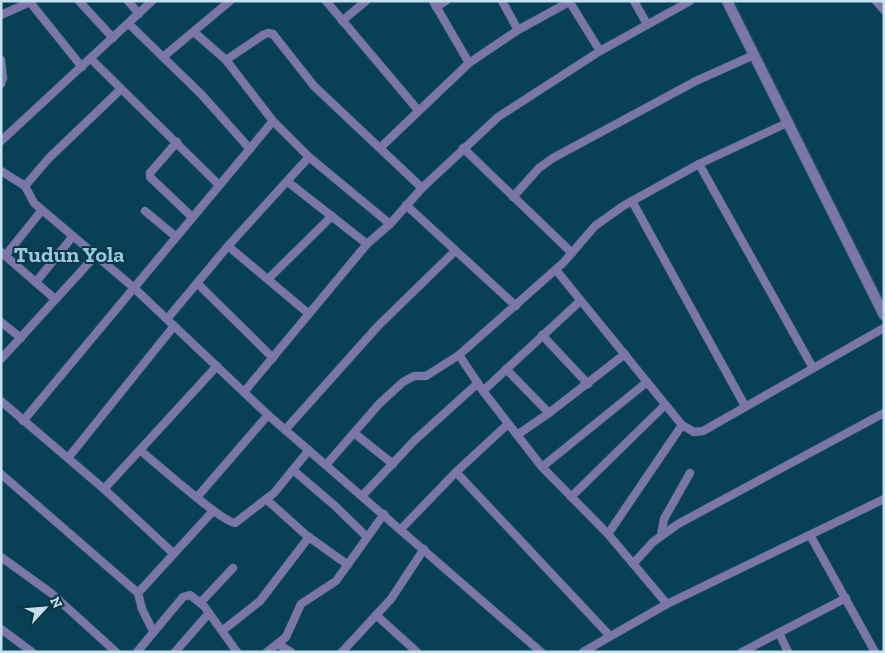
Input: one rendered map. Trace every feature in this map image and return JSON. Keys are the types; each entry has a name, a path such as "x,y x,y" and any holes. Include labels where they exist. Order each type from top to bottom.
{"street":[{"path":"1,15 30,1 82,67"},
{"path":"78,1 113,38"},
{"path":"128,1 139,14"},
{"path":"1,141 152,1"},
{"path":"163,57 230,1"},
{"path":"326,1 418,110"},
{"path":"342,21 366,1"},
{"path":"446,1 434,4 469,63"},
{"path":"502,1 518,30"},
{"path":"381,148 418,110 469,63 518,30 569,1 600,51"},
{"path":"634,1 647,24"},
{"path":"244,392 367,244 390,224 422,188 463,148 498,117 600,51 690,1"},
{"path":"876,1 884,10"},
{"path":"730,2 754,55 884,315"},
{"path":"129,24 202,95 250,149"},
{"path":"194,32 226,60 274,121 309,157 390,224"},
{"path":"226,60 268,32 273,34 314,86 422,188"},
{"path":"513,197 539,168 553,158 696,81 754,55"},
{"path":"90,59 219,185"},
{"path":"1,60 4,78 1,84"},
{"path":"25,186 49,158 121,89"},
{"path":"22,421 274,121"},
{"path":"326,465 379,404 403,382 414,376 426,376 459,354 556,270 595,226 632,201 699,164 789,122"},
{"path":"177,142 153,167 150,172 150,178 192,217"},
{"path":"463,148 572,253"},
{"path":"167,319 228,246 309,157"},
{"path":"699,164 813,368"},
{"path":"1,171 25,186 34,203 133,287 268,415 541,652"},
{"path":"288,182 367,244"},
{"path":"632,201 745,406"},
{"path":"406,205 516,306"},
{"path":"42,210 3,254 55,299"},
{"path":"145,211 176,236"},
{"path":"268,280 332,216"},
{"path":"36,282 73,236"},
{"path":"228,246 309,314"},
{"path":"285,430 378,326 455,250"},
{"path":"1,359 96,255"},
{"path":"556,270 579,302 625,354 682,425 694,432 703,431 884,328"},
{"path":"197,283 273,358"},
{"path":"483,391 579,302"},
{"path":"1,322 21,338"},
{"path":"68,458 174,326"},
{"path":"542,335 588,384"},
{"path":"459,354 483,391 542,467 608,534 667,604"},
{"path":"516,435 549,413 625,354"},
{"path":"104,490 217,366"},
{"path":"506,369 549,413"},
{"path":"542,467 647,382"},
{"path":"362,496 415,440 478,384"},
{"path":"1,402 68,458 173,554"},
{"path":"571,497 665,405"},
{"path":"633,564 661,535 705,509 884,413"},
{"path":"198,496 268,415"},
{"path":"401,529 456,472 508,424"},
{"path":"608,534 682,425"},
{"path":"354,433 393,464"},
{"path":"141,451 198,496 213,511 230,523 235,523 274,493 309,450"},
{"path":"293,470 368,537"},
{"path":"456,472 610,636"},
{"path":"661,535 664,518 690,473"},
{"path":"1,474 138,594 142,609 153,631"},
{"path":"266,499 309,537 348,565"},
{"path":"583,652 667,604 810,534 883,502"},
{"path":"138,594 213,511"},
{"path":"267,652 286,637 301,604 329,587 348,565 384,514"},
{"path":"810,534 875,652"},
{"path":"222,631 260,601 309,537"},
{"path":"342,652 391,599 424,549"},
{"path":"1,557 51,594 116,652"},
{"path":"201,602 233,568"},
{"path":"136,652 186,596 190,595 201,602 237,652"},
{"path":"742,652 846,598"},
{"path":"175,652 209,613"},
{"path":"376,615 417,652"},
{"path":"1,629 32,652"},
{"path":"779,633 788,652"},
{"path":"278,644 291,652"}],"district":[{"name":"Tudun Yola","path":"69,254"}]}
